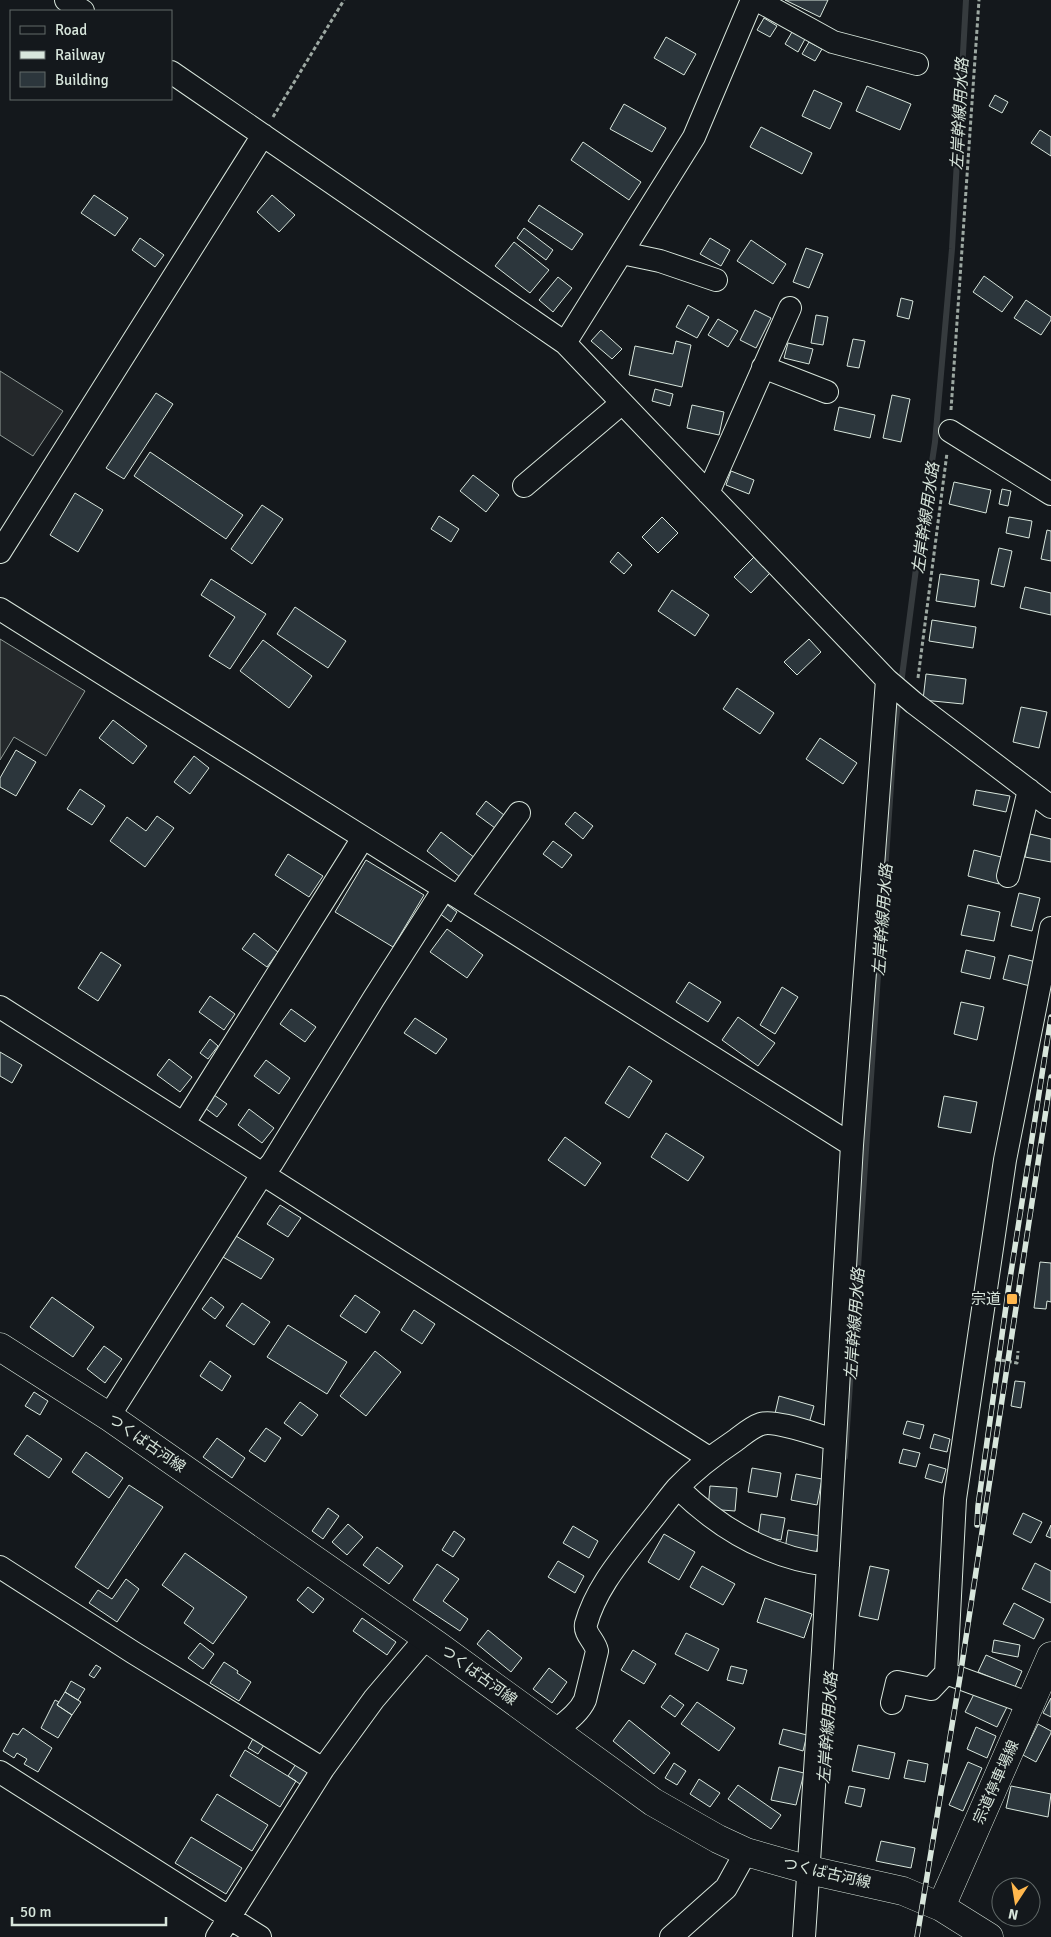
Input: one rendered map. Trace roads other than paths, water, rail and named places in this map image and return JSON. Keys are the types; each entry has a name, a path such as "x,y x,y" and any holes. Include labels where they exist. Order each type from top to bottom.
{"main road":[{"name":"つくば古河線","path":"0,1347 109,1416 426,1638 653,1802 718,1839 746,1852 809,1870 903,1891 941,1908 989,1937"},
{"name":"宗道停車場線","path":"941,1908 1051,1656"}],"street":[{"path":"66,0 81,10"},
{"path":"565,343 694,137 752,0"},
{"path":"757,0 833,42 917,64"},
{"path":"172,73 565,343 887,680 914,703 1051,806"},
{"path":"0,552 263,135"},
{"path":"622,253 660,262 716,280"},
{"path":"708,493 790,308"},
{"path":"763,368 828,392"},
{"path":"524,486 622,403"},
{"path":"950,431 1051,494"},
{"path":"0,609 852,1145"},
{"path":"804,1937 852,1145 887,680"},
{"path":"1008,876 1028,790"},
{"path":"109,1416 263,1173 272,1163 374,998 451,893 519,813"},
{"path":"184,1123 363,838"},
{"path":"892,1703 897,1682 931,1689 946,1673 955,1499 1005,1160 1051,928"},
{"path":"0,1007 709,1458"},
{"path":"555,1731 573,1716 582,1706 584,1700 597,1651 596,1645 586,1630 586,1624 596,1601 611,1573 678,1488 709,1458 750,1429 763,1423 792,1428 835,1440"},
{"path":"678,1488 715,1521 759,1546 786,1558 828,1565"},
{"path":"0,1566 134,1652 323,1769"},
{"path":"217,1937 323,1769 374,1699 426,1638"},
{"path":"946,1673 1030,1704"},
{"path":"0,1772 260,1937"},
{"path":"671,1937 726,1888 746,1852"}],"waterway":[{"name":"左岸幹線用水路","path":"901,684 935,442 952,249 966,0"},
{"name":"左岸幹線用水路","path":"845,1457 895,727 899,697"}],"railway":[{"path":"977,1525 978,1506 1009,1285 1051,1017"},
{"path":"917,1937 960,1677 1051,1077"}],"place":[{"name":"宗道","path":"1012,1299"}]}
